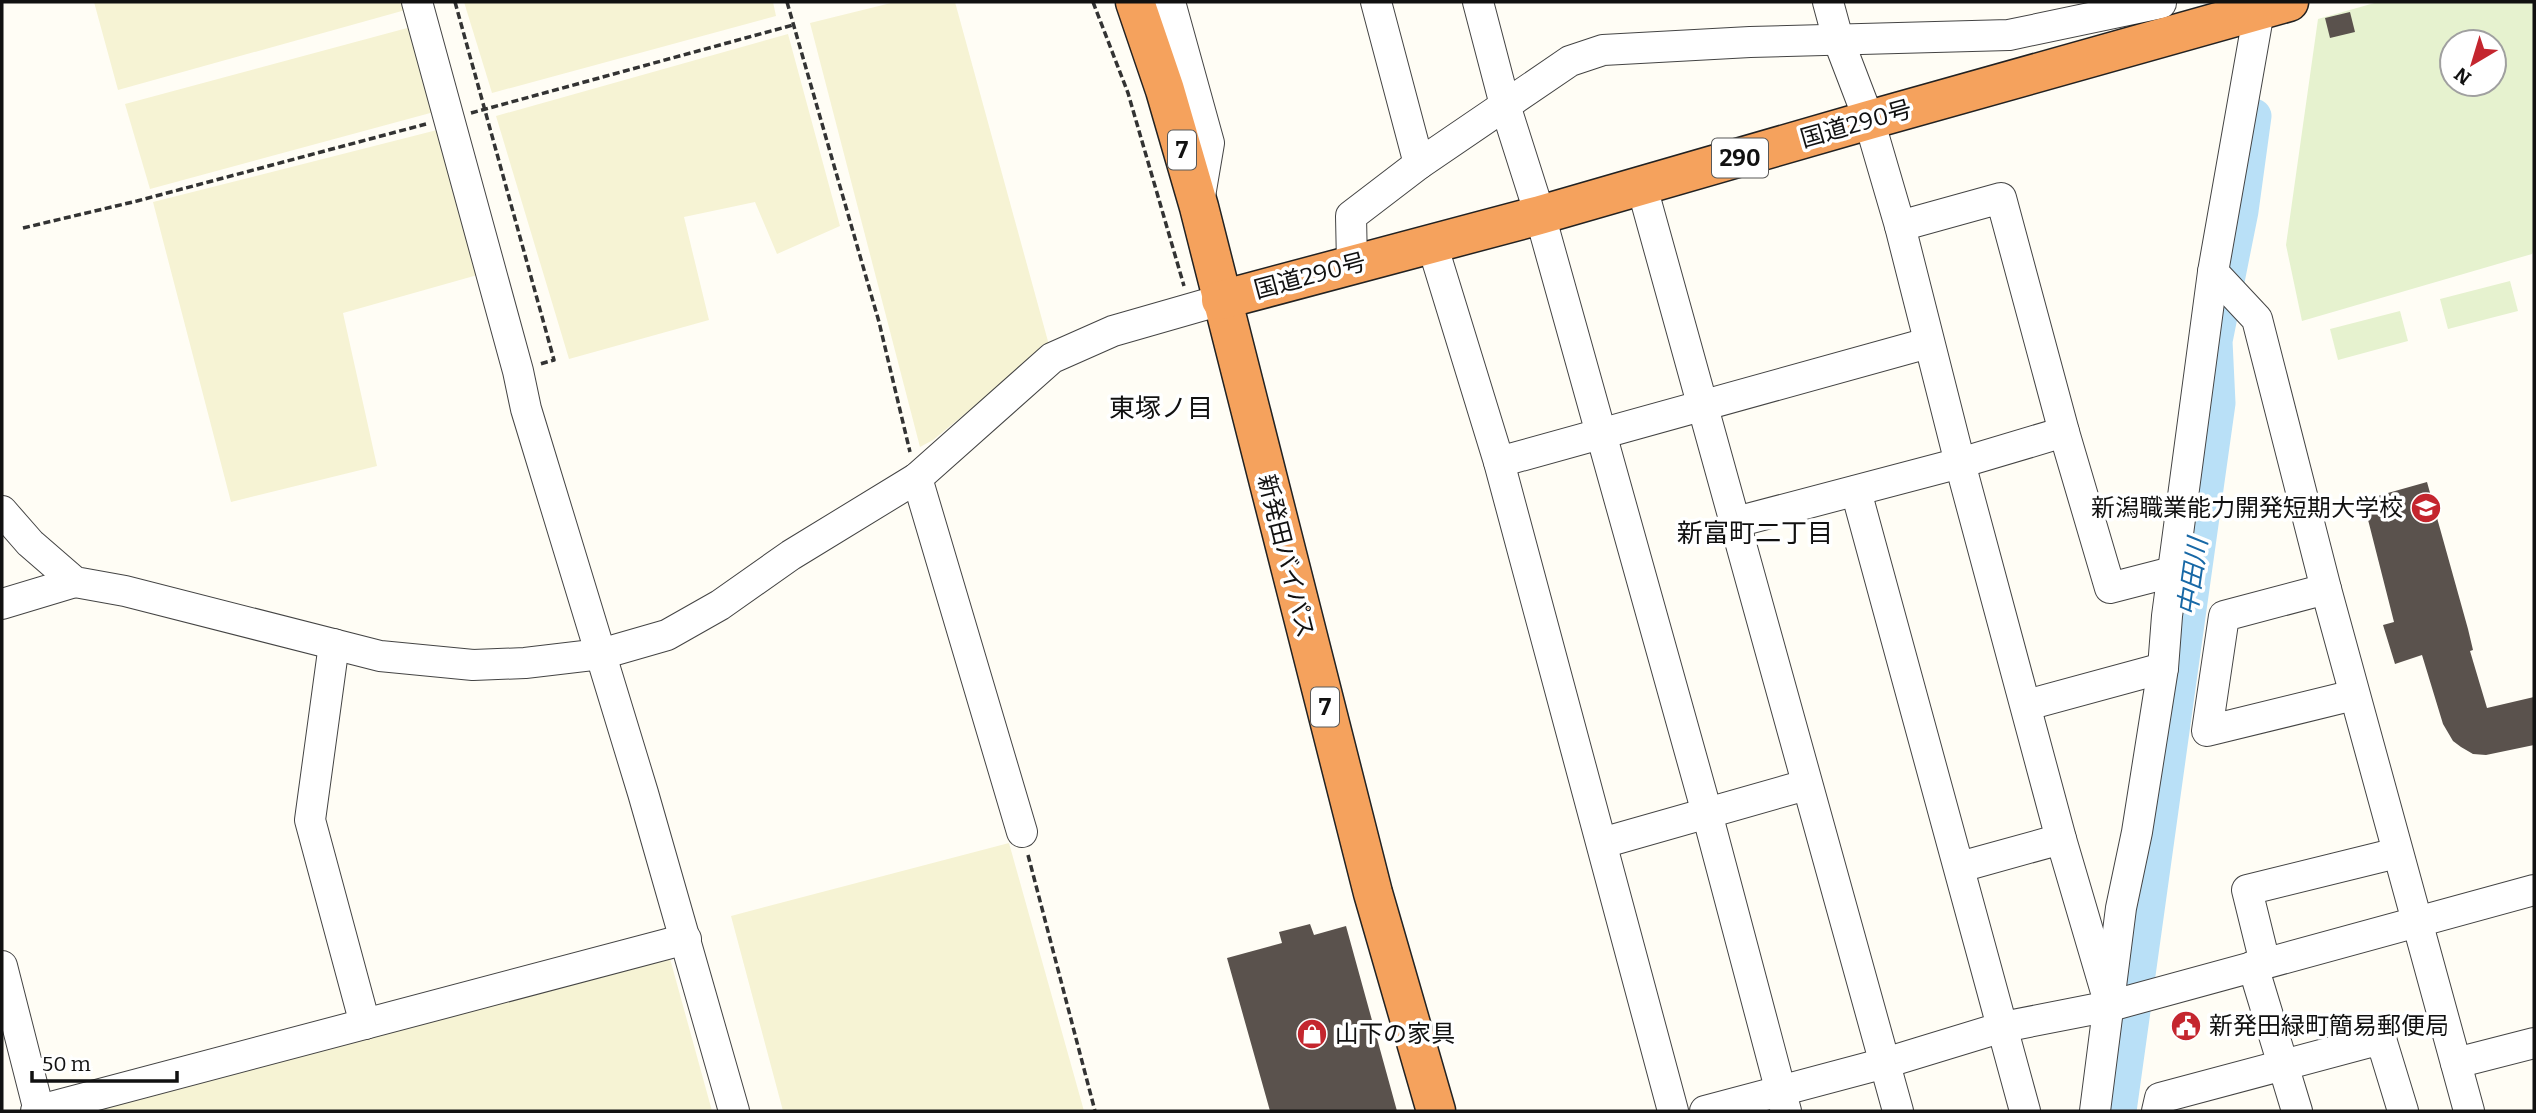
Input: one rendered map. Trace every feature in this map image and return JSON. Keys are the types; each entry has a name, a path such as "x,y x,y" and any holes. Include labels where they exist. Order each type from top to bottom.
{"highway":[{"name":"新発田バイパス","path":"1135,2 1165,90 1199,207 1206,305 1436,1111"},
{"name":"国道290号","path":"1206,305 1642,187 1869,120 2164,13 2278,5"}],"street":[{"path":"416,2 526,409 686,939 734,1111"},
{"path":"1170,2 1209,143 1199,207"},
{"path":"1376,2 1419,164"},
{"path":"1478,2 1707,813 1784,1101"},
{"path":"1828,2 1838,39 1869,120 1900,226 1928,343 2061,839 2115,1004"},
{"path":"2095,1111 2115,1004 2121,908 2137,832 2162,668 2172,572 2213,272 2278,5"},
{"path":"1352,264 1351,216 1419,164 1570,61 1603,50 1838,39 2008,35 2164,13"},
{"path":"1642,187 1898,1111"},
{"path":"1900,226 2001,198 2064,432 2110,588 2172,572"},
{"path":"1432,244 1499,462 1673,1111"},
{"path":"2213,272 2257,319 2354,695 2469,1111"},
{"path":"2,604 75,582 125,591 380,656 473,664 525,663 601,654 667,635 720,605 791,555 917,478 1052,358 1113,331 1206,305"},
{"path":"1499,462 1928,343"},
{"path":"1736,522 1960,463 2064,432"},
{"path":"917,478 1022,832"},
{"path":"1856,491 2025,1111"},
{"path":"2,511 30,543 75,582"},
{"path":"2326,589 2224,616 2207,732 2354,695"},
{"path":"334,645 310,820 365,1024"},
{"path":"2027,705 2162,668"},
{"path":"1602,843 1806,785"},
{"path":"1960,867 2061,839"},
{"path":"2297,1111 2259,965 2247,890 2397,853"},
{"path":"1704,1111 1784,1101 1885,1063 2003,1027 2115,1004 2534,890"},
{"path":"2,966 38,1111 686,939"},
{"path":"2157,1111 2160,1098 2381,1039 2403,1111"},
{"path":"2456,1063 2534,1043"}],"path":[{"path":"455,2 554,360 518,372"},
{"path":"787,2 879,322 917,478"},
{"path":"1093,2 1206,305"},
{"path":"23,228 137,201 449,119 793,25"},
{"path":"1022,832 1095,1111"}],"shaded area":[{"path":"94,2 407,2 409,9 118,90"},
{"path":"464,2 773,2 776,16 492,93"},
{"path":"895,2 955,2 1049,345 933,440 920,447 810,23"},
{"path":"411,27 434,112 150,189 125,104"},
{"path":"788,34 840,226 777,254 755,202 684,217 709,320 569,359 496,116"},
{"path":"441,129 481,274 343,313 377,466 231,502 153,202"},
{"path":"1009,843 1084,1111 783,1111 731,916"},
{"path":"669,955 712,1111 80,1111"}],"green space":[{"path":"2378,2 2534,2 2532,254 2302,321 2286,245 2318,19"},
{"path":"2510,281 2518,311 2448,329 2440,299"},
{"path":"2400,311 2408,341 2338,360 2330,329"}],"building":[{"path":"2350,12 2355,32 2330,38 2325,18"},
{"path":"2427,482 2487,708 2534,697 2534,745 2486,755 2473,754 2453,741 2443,724 2422,655 2395,664 2383,625 2394,622 2363,500"},
{"name":"山下の家具","path":"1310,924 1314,935 1346,926 1397,1111 1270,1111 1227,958 1282,943 1279,932"}],"waterway":[{"name":"中田川","path":"2119,1111 2218,403 2215,341 2241,211 2254,116"}],"place":[{"name":"新潟職業能力開発短期大学校","path":"2426,508"},
{"name":"新発田緑町簡易郵便局","path":"2186,1026"},
{"name":"山下の家具","path":"1312,1034"}],"district":[{"name":"東塚ノ目","path":"1161,408"},
{"name":"新富町二丁目","path":"1755,533"}]}
